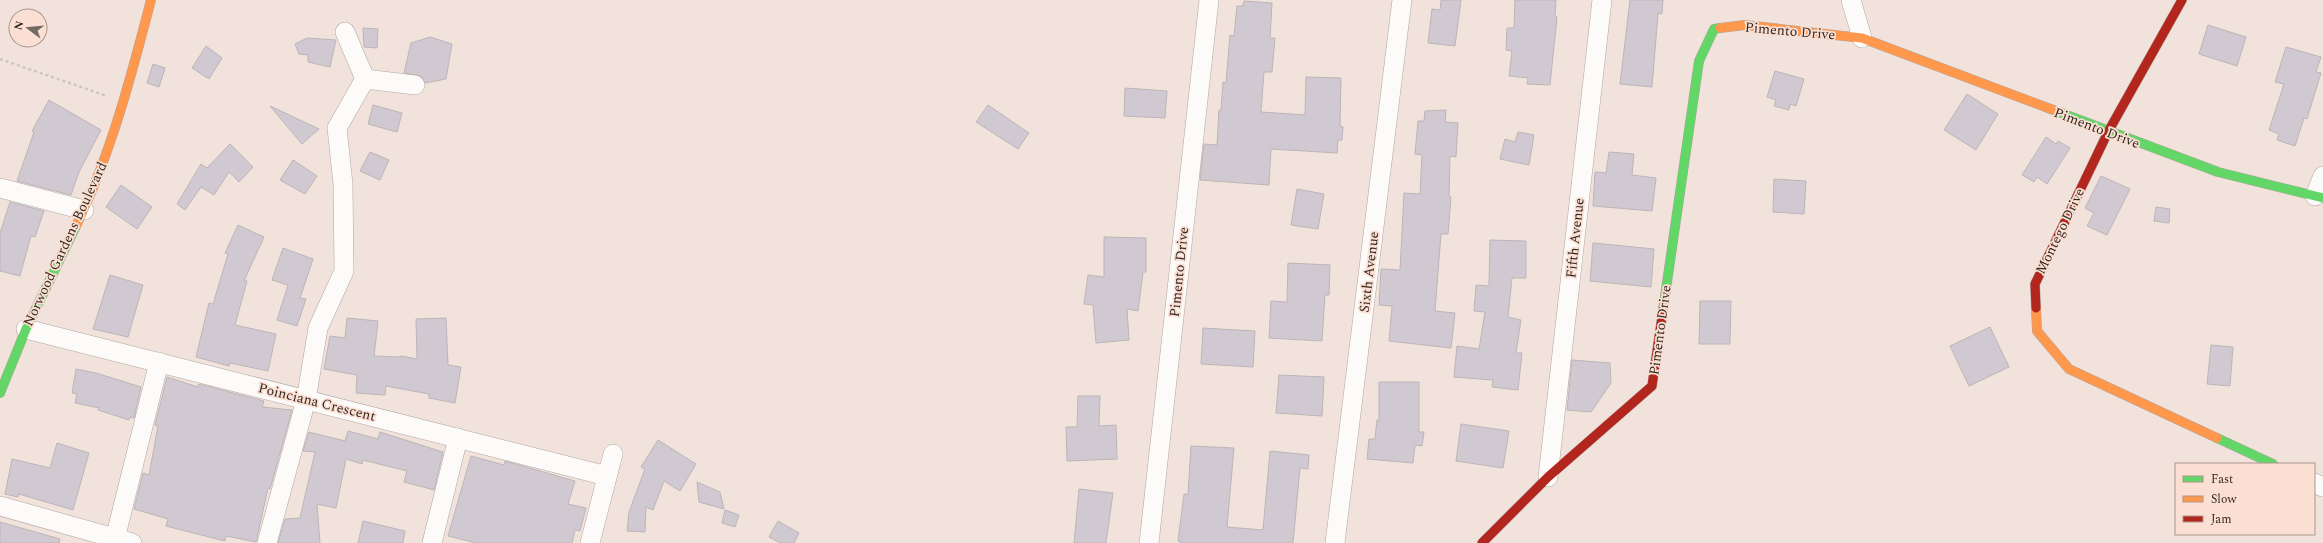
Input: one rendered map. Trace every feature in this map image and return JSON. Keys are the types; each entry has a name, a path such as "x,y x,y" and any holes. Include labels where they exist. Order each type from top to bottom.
{"street":[{"name":"Norwood Gardens Boulevard","path":"0,393 26,329 84,210 124,102 151,0"},
{"name":"Pimento Drive","path":"1149,543 1209,0"},
{"name":"Sixth Avenue","path":"1335,543 1402,0"},
{"name":"Fifth Avenue","path":"1548,477 1602,0"},
{"path":"1851,0 1862,38"},
{"name":"Montego Drive","path":"2182,0 2108,132 2034,284 2038,331 2069,369 2271,463"},
{"name":"Pimento Drive","path":"1482,543 1548,477 1652,386 1699,61 1714,29 1744,25 1862,38 2108,132 2218,172 2319,197"},
{"path":"345,32 365,80"},
{"path":"365,80 415,85"},
{"path":"267,543 306,400 318,328 344,271 343,184 337,128 365,80"},
{"path":"2319,197 2323,176"},
{"path":"0,188 84,210"},
{"name":"Poinciana Crescent","path":"26,329 607,476"},
{"path":"0,506 120,542 159,362"},
{"path":"432,543 458,438"},
{"path":"590,543 613,454"}],"path":[{"path":"0,59 124,102"}],"building":[{"path":"1441,0 1461,0 1455,46 1428,43 1432,9 1440,10"},
{"path":"1515,0 1556,0 1555,16 1557,17 1550,85 1527,84 1528,78 1509,76 1512,51 1506,50 1507,28 1514,28"},
{"path":"1630,0 1663,0 1662,14 1658,13 1652,87 1620,84"},
{"path":"1244,1 1272,3 1270,38 1275,38 1272,72 1264,72 1261,112 1305,115 1306,77 1341,78 1340,126 1343,127 1342,140 1338,140 1337,153 1271,149 1269,185 1200,180 1204,144 1217,145 1219,110 1221,110 1223,82 1226,83 1230,35 1234,36 1237,6 1243,6"},
{"path":"2208,25 2246,37 2237,66 2199,54"},
{"path":"363,28 378,29 377,48 364,47"},
{"path":"430,37 452,44 446,79 425,83 421,76 404,73 411,43"},
{"path":"307,38 336,40 330,67 308,62 308,55 299,54 295,44"},
{"path":"206,46 222,58 209,79 192,68"},
{"path":"2286,47 2321,57 2316,72 2321,73 2307,119 2304,118 2295,146 2277,140 2279,134 2269,130 2284,84 2275,82"},
{"path":"153,64 165,68 159,87 147,83"},
{"path":"1775,71 1804,79 1796,106 1790,104 1789,110 1774,106 1776,100 1767,97"},
{"path":"1125,88 1167,91 1165,118 1124,116"},
{"path":"1967,94 1998,114 1976,150 1944,130"},
{"path":"49,100 101,130 79,172 71,195 17,181 34,132 32,131"},
{"path":"373,105 402,113 397,132 368,124"},
{"path":"988,105 1029,133 1018,149 976,122"},
{"path":"270,106 319,129 302,144"},
{"path":"1446,110 1445,122 1458,123 1456,157 1450,156 1449,196 1451,197 1448,234 1441,234 1435,311 1455,313 1451,348 1389,341 1392,306 1379,305 1381,269 1400,270 1404,193 1420,194 1422,155 1415,154 1418,121 1424,121 1425,111"},
{"path":"1518,132 1534,135 1529,165 1500,159 1505,139 1515,142"},
{"path":"2046,137 2056,144 2058,141 2070,148 2047,184 2037,177 2034,182 2022,175"},
{"path":"230,144 253,167 239,182 229,172 214,195 201,187 185,210 177,204 201,164 207,168"},
{"path":"370,152 389,160 380,180 360,171"},
{"path":"1609,152 1634,154 1632,175 1656,178 1652,211 1593,206 1595,172 1606,173"},
{"path":"293,160 317,176 305,194 280,180"},
{"path":"2101,176 2130,189 2107,235 2087,226 2094,213 2085,208"},
{"path":"1774,179 1806,181 1804,214 1773,212"},
{"path":"121,185 152,207 137,229 106,207"},
{"path":"1297,189 1324,194 1318,229 1291,225"},
{"path":"10,202 44,211 35,237 31,236 20,276 0,271 0,233"},
{"path":"2156,207 2170,209 2169,223 2154,221"},
{"path":"238,225 264,237 244,281 247,281 235,325 276,334 268,371 230,363 229,366 196,357 209,303 213,304 228,254 225,253"},
{"path":"1104,237 1146,238 1146,272 1143,272 1138,311 1127,309 1129,340 1096,343 1093,305 1084,304 1088,275 1104,277"},
{"path":"1490,240 1526,241 1526,278 1512,278 1508,317 1521,320 1516,353 1522,353 1518,390 1492,387 1493,380 1454,377 1457,346 1479,349 1485,312 1474,311 1476,285 1489,286"},
{"path":"1593,243 1654,249 1651,287 1590,281"},
{"path":"283,248 313,259 300,298 306,299 297,326 277,320 288,285 272,280"},
{"path":"1288,263 1330,265 1329,295 1325,295 1322,341 1269,338 1271,301 1287,302"},
{"path":"110,275 143,285 128,337 93,329"},
{"path":"1700,301 1731,301 1730,344 1699,344"},
{"path":"347,318 378,321 374,356 401,356 417,359 416,319 446,318 448,365 461,367 455,403 429,398 429,394 386,386 385,395 356,393 357,375 324,369 330,336 345,338"},
{"path":"1990,327 2009,367 1969,386 1950,346"},
{"path":"1203,328 1255,331 1253,367 1201,364"},
{"path":"2211,345 2233,347 2230,386 2207,384"},
{"path":"1572,360 1610,363 1611,383 1591,412 1567,410"},
{"path":"76,369 96,373 141,387 134,418 130,417 129,420 98,410 99,408 75,403 77,394 72,393"},
{"path":"1279,375 1324,377 1322,416 1276,413"},
{"path":"167,377 198,387 199,384 264,401 262,407 292,410 270,489 268,488 256,542 226,536 225,541 166,526 168,519 134,509 143,473 149,475 158,426 155,425"},
{"path":"1379,382 1419,382 1419,432 1424,432 1422,446 1415,445 1413,463 1367,459 1369,439 1375,439 1377,420 1379,420"},
{"path":"1078,396 1100,396 1099,426 1116,425 1117,459 1067,461 1066,427 1077,427"},
{"path":"1461,424 1509,431 1503,468 1456,461"},
{"path":"348,431 378,439 380,432 443,452 434,490 404,482 407,471 363,460 362,464 346,459 336,508 317,504 320,543 278,543 285,519 300,518 315,452 303,451 309,432 345,441"},
{"path":"658,440 696,464 680,491 664,481 653,510 646,507 645,532 627,531 629,512 645,469 641,467"},
{"path":"57,443 89,453 73,510 19,494 18,497 5,494 12,459 50,468"},
{"path":"1191,446 1234,448 1227,527 1263,530 1270,451 1309,455 1308,469 1300,468 1293,543 1182,543 1178,541 1184,494 1188,495"},
{"path":"471,456 504,465 505,461 575,481 568,504 586,508 580,531 575,530 572,543 476,543 448,536"},
{"path":"697,482 720,492 724,509 699,502"},
{"path":"1079,489 1113,493 1106,543 1074,543"},
{"path":"725,510 739,515 735,527 722,523"},
{"path":"363,521 405,531 403,543 358,543"},
{"path":"778,521 799,533 794,543 780,543 769,537"},
{"path":"0,522 60,539 59,543 0,543"}],"traffic: fast":[{"path":"1663,310 1699,61 1714,29 1720,28"},
{"path":"2056,111 2218,172 2323,198"},
{"path":"0,393 26,329 76,226"},
{"path":"2217,438 2271,463"}],"traffic: slow":[{"path":"76,226 100,171 110,143 128,86 151,0"},
{"path":"1720,28 1745,25 1862,38 2056,111"},
{"path":"2036,308 2037,331 2069,369 2217,438"}],"traffic: jam":[{"path":"2036,308 2035,284 2108,132 2182,0"},
{"path":"1482,543 1548,477 1652,386 1663,310"}]}
